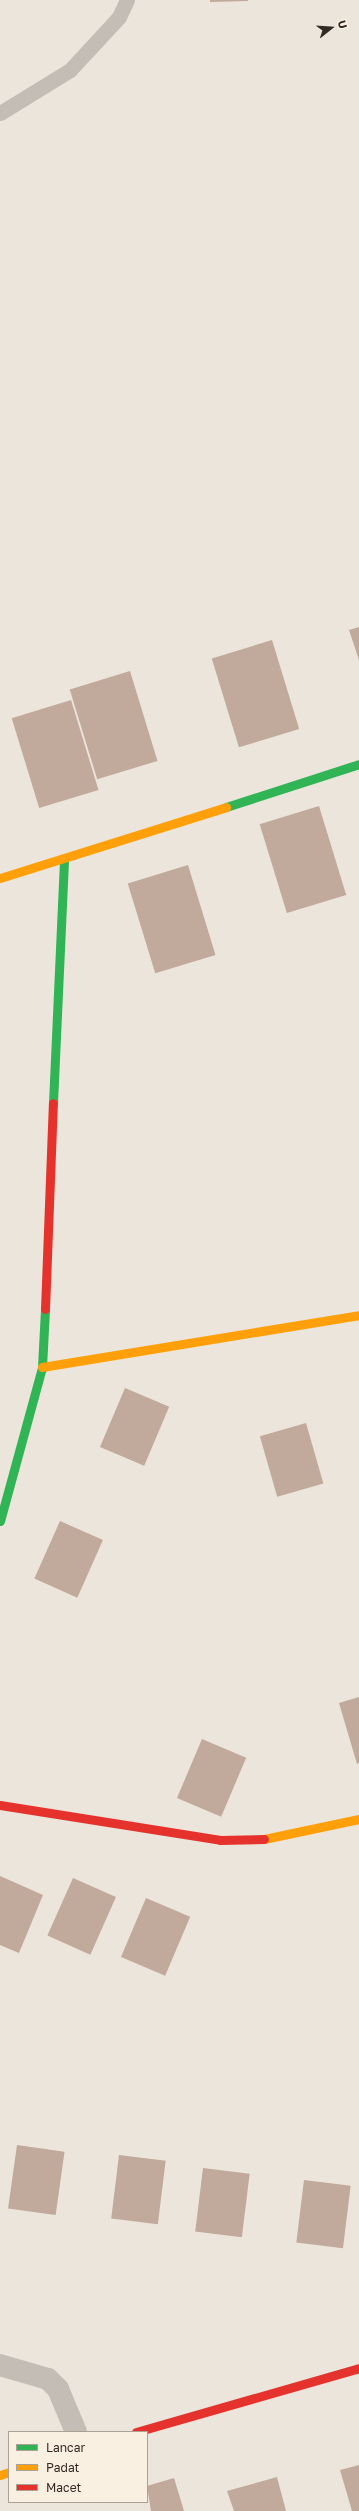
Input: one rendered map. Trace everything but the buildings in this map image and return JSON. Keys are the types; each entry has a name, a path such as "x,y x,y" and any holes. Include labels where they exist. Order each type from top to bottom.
{"street":[{"path":"0,878 64,860 359,764"},
{"path":"0,1521 42,1367 64,860"},
{"path":"42,1367 359,1315"},
{"path":"0,1805 220,1840 253,1841 285,1836 359,1819"},
{"path":"0,2365 48,2380 58,2389 76,2431"},
{"path":"139,2431 359,2368"}],"lane":[{"path":"0,112 70,70 119,17 127,0"}],"traffic: fast":[{"path":"226,807 359,764"},
{"path":"53,1103 64,860"},
{"path":"0,1521 42,1367 45,1309"}],"traffic: slow":[{"path":"0,878 226,807"},
{"path":"42,1367 359,1315"},
{"path":"264,1839 359,1819"},
{"path":"0,2475 8,2472"}],"traffic: jam":[{"path":"45,1309 53,1103"},
{"path":"0,1805 220,1840 264,1839"},
{"path":"139,2431 359,2368"}]}
